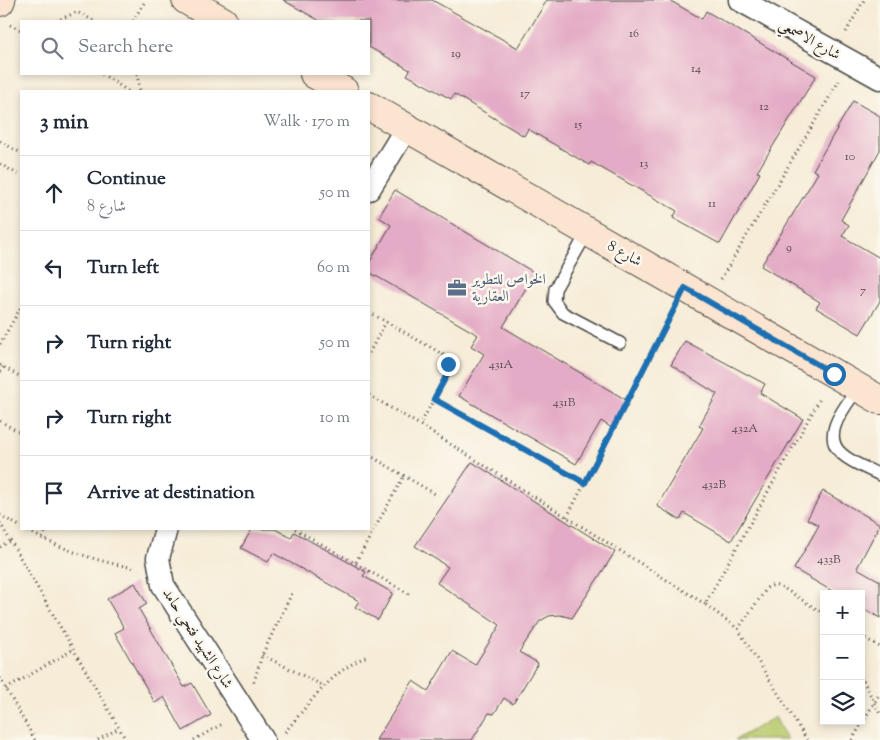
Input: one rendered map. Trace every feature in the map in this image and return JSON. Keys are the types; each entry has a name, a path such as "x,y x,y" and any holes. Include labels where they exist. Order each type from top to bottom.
{"street":[{"path":"186,0 221,20"},
{"name":"شارع الاصمعي","path":"740,0 880,78"},
{"path":"316,75 342,90"},
{"name":"شارع 8","path":"370,107 869,394"},
{"path":"370,187 406,128"},
{"name":"شارع الشهيد فتحي حامد","path":"166,530 158,558 159,572 173,603 245,710 273,737"}],"lane":[{"path":"588,231 555,289 554,301 563,313 620,344"},
{"path":"869,394 833,428 834,442 841,454 880,475"}],"path":[{"path":"134,20 146,0"},
{"path":"567,517 585,483 697,295 842,57 864,0"},
{"path":"58,20 78,12 92,20"},
{"path":"104,75 126,90"},
{"path":"137,75 140,90"},
{"path":"0,141 20,152"},
{"path":"0,164 20,175"},
{"path":"0,344 20,309"},
{"path":"370,313 444,356 448,364 448,373 420,425"},
{"path":"370,351 386,322"},
{"path":"0,372 2,366 20,376"},
{"path":"705,604 834,374"},
{"path":"370,395 705,604 738,629 807,740"},
{"path":"434,399 585,483"},
{"path":"0,421 20,433"},
{"path":"370,456 435,494"},
{"path":"356,562 404,476"},
{"path":"0,516 20,526"},
{"path":"0,523 126,740"},
{"path":"27,530 72,552 110,564 159,572"},
{"path":"42,538 46,530"},
{"path":"297,530 356,562 409,594"},
{"path":"0,547 10,541"},
{"path":"738,629 767,588 774,586 782,587 820,611"},
{"path":"194,740 245,710 262,655 293,591"},
{"path":"865,638 880,647"},
{"path":"6,688 74,648"},
{"path":"262,655 324,686"},
{"path":"273,737 340,671 353,662 368,656"},
{"path":"0,678 35,740"},
{"path":"863,680 880,714"},
{"path":"852,740 880,693"},
{"path":"98,740 119,728"}],"green space":[{"path":"775,717 787,740 735,740"}],"building":[{"path":"283,0 432,0 518,48 547,0 669,0 702,19 706,11 816,76 757,172 760,173 720,244 673,218 677,211 591,162 589,165 528,129 524,136 454,94 451,99 407,75 410,70 370,48 370,20 318,20"},
{"path":"853,101 880,116 880,150 841,220 849,225 842,236 880,258 880,301 860,334 816,308 820,302 761,266 818,173 813,170"},
{"path":"395,190 535,273 503,327 628,401 612,428 601,421 576,464 459,396 484,354 471,346 478,335 370,273 370,261 391,225 379,217"},
{"path":"685,341 765,384 760,393 803,419 731,541 684,513 680,520 657,506 703,428 699,426 717,394 671,365"},
{"path":"472,462 615,552 572,618 560,615 549,616 540,621 519,652 538,663 513,704 504,698 494,714 489,713 472,740 376,740 413,681 428,691 452,651 475,665 500,625 437,583 448,567 415,546"},
{"path":"823,491 880,524 857,568 880,581 880,618 865,609 865,590 830,590 794,569 819,525 807,519"},
{"path":"251,530 277,530 291,538 294,532 366,572 363,576 393,593 378,620 355,607 359,601 273,553 268,562 241,548"},
{"path":"135,583 147,604 139,609 184,687 192,683 211,715 183,731 164,697 155,703 115,633 124,628 107,599"}],"place":[{"name":"الخواص للتطوير العقارية","path":"457,288"}],"route":[{"path":"448,364 448,373 434,399 585,483 685,288 834,374"}]}
